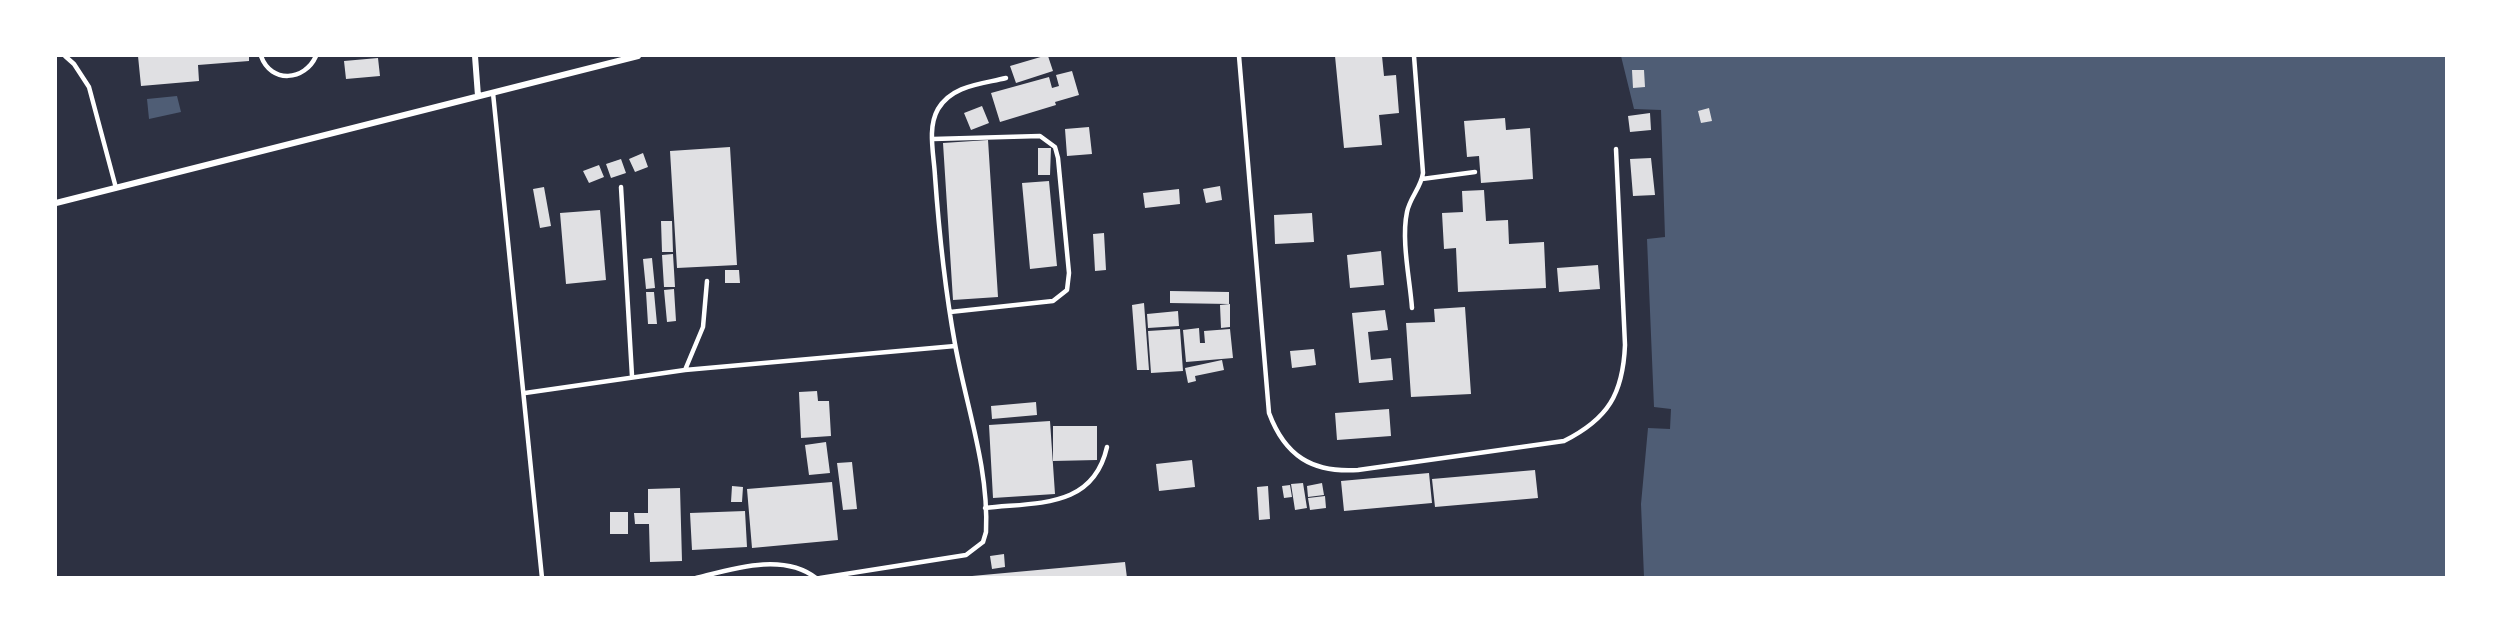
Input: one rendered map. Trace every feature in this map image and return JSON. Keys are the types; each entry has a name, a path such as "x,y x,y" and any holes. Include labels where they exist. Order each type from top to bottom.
{"street":[{"path":"475,56 478,96"},
{"path":"56,203 638,56"}],"lane":[{"path":"65,56 74,64 89,87 116,188"},
{"path":"261,56 267,67 274,73 291,76 307,70 316,56"},
{"path":"1239,56 1269,413 1275,431 1301,459 1336,472 1556,442 1586,430 1604,414 1617,393 1624,370 1616,149"},
{"path":"1412,308 1406,222 1411,199 1422,179 1423,166 1414,56"},
{"path":"820,578 966,555 982,542 986,532 974,423 955,346 950,312 941,245 933,139 934,119 944,101 952,94 961,89 1006,78"},
{"path":"493,93 542,578"},
{"path":"933,139 1040,136 1055,147 1058,158 1069,273 1067,290 1053,301 950,312"},
{"path":"1422,179 1475,172"},
{"path":"621,187 632,376"},
{"path":"685,370 702,327 707,281"},
{"path":"525,393 685,370 955,346"},
{"path":"985,508 1061,500 1075,494 1087,486 1097,474 1104,461 1107,447"},
{"path":"696,578 729,570 776,565 790,565 805,569 816,578"}],"water":[{"path":"1621,56 2446,56 2446,577 1644,577 1641,504 1648,428 1670,429 1671,409 1654,407 1647,239 1665,237 1661,110 1634,109"},
{"path":"177,96 181,112 149,119 147,99"}],"building":[{"path":"138,56 249,56 249,61 198,65 199,81 141,86"},
{"path":"1048,56 1053,71 1016,83 1010,66"},
{"path":"1335,56 1382,56 1384,76 1396,75 1399,113 1379,115 1382,145 1344,148"},
{"path":"378,58 380,76 346,79 344,61"},
{"path":"1632,70 1644,70 1645,87 1633,88"},
{"path":"1072,71 1079,95 1055,102 1056,105 1000,122 991,93 1049,77 1052,88 1059,86 1056,75"},
{"path":"982,106 989,123 971,130 964,113"},
{"path":"1709,108 1712,121 1701,123 1698,111"},
{"path":"1650,113 1651,130 1630,132 1628,116"},
{"path":"1505,118 1506,130 1530,128 1533,179 1481,183 1479,156 1467,157 1464,121"},
{"path":"1089,127 1092,154 1067,156 1065,129"},
{"path":"988,140 998,297 953,300 943,143"},
{"path":"730,147 737,265 677,268 670,151"},
{"path":"1038,148 1051,148 1050,175 1038,175"},
{"path":"643,153 648,167 635,172 629,159"},
{"path":"1651,158 1655,195 1633,196 1630,159"},
{"path":"621,159 626,173 611,178 606,164"},
{"path":"599,165 604,177 589,183 583,171"},
{"path":"1049,181 1057,266 1030,269 1022,183"},
{"path":"1220,186 1222,200 1206,203 1203,189"},
{"path":"544,187 551,226 540,228 533,189"},
{"path":"1179,189 1180,204 1145,208 1143,193"},
{"path":"1484,190 1486,221 1508,220 1509,244 1544,242 1546,288 1458,292 1456,248 1444,249 1442,213 1463,212 1462,191"},
{"path":"600,210 606,280 566,284 560,213"},
{"path":"1312,213 1314,242 1275,244 1274,215"},
{"path":"661,221 672,221 673,252 662,252"},
{"path":"1104,233 1106,270 1095,271 1093,234"},
{"path":"1381,251 1384,285 1350,288 1347,255"},
{"path":"673,254 675,287 664,287 662,255"},
{"path":"652,258 655,288 646,289 643,259"},
{"path":"1598,265 1600,289 1559,292 1557,268"},
{"path":"725,270 739,270 740,283 725,283"},
{"path":"674,289 676,321 667,322 664,290"},
{"path":"1170,291 1229,292 1229,304 1170,303"},
{"path":"646,292 654,292 657,324 648,324"},
{"path":"1144,303 1149,370 1137,370 1132,305"},
{"path":"1230,304 1230,327 1221,328 1220,305"},
{"path":"1465,307 1471,394 1411,397 1406,323 1435,322 1434,309"},
{"path":"1385,310 1388,330 1368,332 1371,360 1391,358 1393,380 1359,383 1352,313"},
{"path":"1178,311 1179,326 1148,328 1147,314"},
{"path":"1199,328 1200,343 1205,343 1204,331 1230,329 1233,358 1186,362 1183,330"},
{"path":"1180,329 1183,371 1151,373 1148,331"},
{"path":"1314,349 1316,365 1292,368 1290,351"},
{"path":"1222,360 1224,370 1195,376 1196,381 1188,383 1185,368"},
{"path":"817,391 818,401 829,401 831,436 801,438 799,392"},
{"path":"1036,402 1037,415 992,419 991,406"},
{"path":"1389,409 1391,436 1337,440 1335,413"},
{"path":"1050,421 1055,494 993,498 989,425"},
{"path":"1053,426 1097,426 1097,460 1053,461"},
{"path":"826,442 830,473 809,475 805,445"},
{"path":"1192,460 1195,487 1159,491 1156,464"},
{"path":"852,462 857,509 843,510 837,463"},
{"path":"1535,470 1538,498 1435,507 1432,479"},
{"path":"1429,473 1432,503 1344,511 1341,481"},
{"path":"832,482 838,540 752,548 747,489"},
{"path":"1303,483 1307,508 1295,510 1291,484"},
{"path":"1322,483 1324,495 1308,497 1307,486"},
{"path":"1290,485 1292,497 1284,498 1282,486"},
{"path":"732,486 743,487 742,502 731,502"},
{"path":"1268,486 1270,519 1259,520 1257,487"},
{"path":"680,488 682,561 650,562 649,524 635,524 634,513 648,513 648,489"},
{"path":"1325,496 1326,508 1310,510 1308,498"},
{"path":"745,511 747,547 692,550 690,513"},
{"path":"610,512 628,512 628,534 610,534"},
{"path":"1004,554 1005,567 992,569 990,556"},
{"path":"1125,562 1127,578 972,578 972,576"}]}
